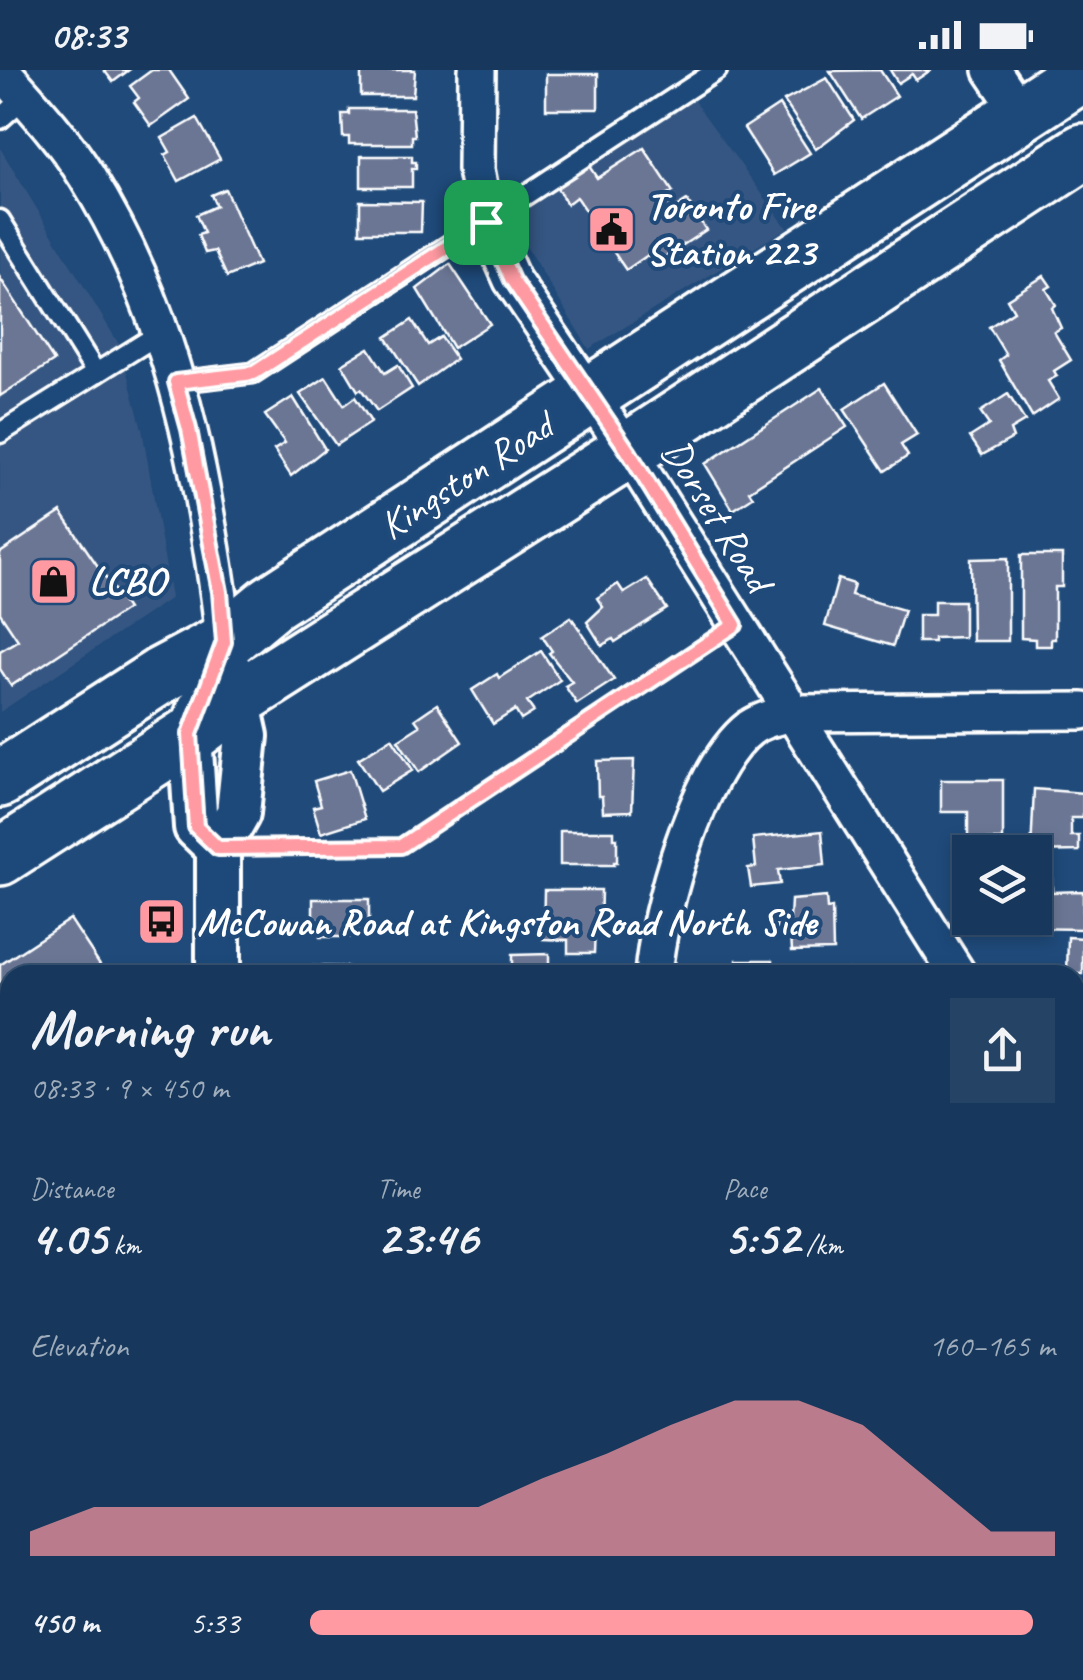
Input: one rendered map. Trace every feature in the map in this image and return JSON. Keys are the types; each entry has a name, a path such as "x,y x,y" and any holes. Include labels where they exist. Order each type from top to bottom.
{"main road":[{"name":"Kingston Road","path":"0,779 160,676 224,642 271,604 588,396 1006,92 1083,73"},
{"name":"Kingston Road","path":"0,857 1083,152"}],"street":[{"path":"2,70 13,108 86,176 140,274 162,332 189,429 220,592 224,642 246,736 238,813 218,848 218,965"},
{"name":"Dorset Road","path":"477,70 476,170 486,222 512,280 628,451 952,965"},
{"path":"218,848 196,827 190,734 224,642"},
{"path":"655,965 663,914 700,801 731,748 751,728 773,717 794,713 1083,712"}],"lane":[{"path":"176,382 254,373 717,70"},
{"path":"0,220 96,373"},
{"path":"0,433 162,332"}],"path":[{"path":"218,848 401,846 735,625"}],"shaded area":[{"path":"686,90 787,228 589,349 503,209"},
{"path":"0,148 120,346 142,429 171,598 0,712"}],"building":[{"path":"104,70 129,70 113,82"},
{"path":"152,70 169,70 189,99 151,126 134,102 139,98 130,86"},
{"path":"361,70 415,70 413,96 361,96"},
{"path":"880,70 897,96 861,119 830,71"},
{"path":"890,70 931,70 916,80 912,74 898,83"},
{"path":"546,74 598,74 598,109 546,109"},
{"path":"827,78 854,120 816,149 784,101"},
{"path":"779,105 810,153 774,175 744,128"},
{"path":"349,109 412,109 412,144 349,144 349,137 343,137 342,114 349,114"},
{"path":"197,118 220,159 179,181 165,155 170,152 162,138"},
{"path":"644,148 673,192 664,197 673,210 687,201 706,230 654,264 648,255 626,270 576,197 567,204 552,181 585,160 597,178"},
{"path":"361,156 412,156 416,169 412,169 412,187 361,187"},
{"path":"225,189 258,264 227,277 215,251 205,253 198,235 204,233 196,215 216,206 211,195"},
{"path":"360,201 422,202 421,232 360,232"},
{"path":"450,264 490,324 453,348 417,289"},
{"path":"1044,276 1051,286 1046,289 1056,305 1052,308 1061,328 1054,332 1071,360 1054,371 1057,376 1048,381 1059,399 1032,417 999,360 1006,355 989,327 1014,311 1007,299"},
{"path":"0,278 54,361 0,396"},
{"path":"412,320 428,345 441,337 456,359 418,386 386,337"},
{"path":"369,348 385,373 398,365 412,388 377,411 361,389 358,391 342,364"},
{"path":"326,377 344,405 355,397 371,422 336,445 300,394"},
{"path":"884,383 917,435 901,445 908,456 885,471 844,409"},
{"path":"822,388 847,427 749,491 753,497 733,510 705,464"},
{"path":"1008,394 1025,421 1010,430 1013,438 982,455 970,437 989,425 980,412"},
{"path":"293,397 325,449 291,476 274,450 285,443 265,415"},
{"name":"LCBO","path":"61,512 127,609 11,686 0,669 0,651 18,640 0,613 0,553"},
{"path":"1021,555 1062,555 1062,587 1055,587 1055,639 1051,639 1051,646 1035,646 1035,639 1021,638"},
{"path":"1008,558 1008,641 972,641 971,559"},
{"path":"647,579 667,609 602,646 587,622 603,607 597,598 618,584 624,593"},
{"path":"838,579 854,584 851,595 904,610 893,646 825,626"},
{"path":"934,601 964,601 964,637 918,642 918,615 934,615"},
{"path":"571,617 614,680 577,704 565,686 572,682 549,653 552,651 542,636"},
{"path":"541,651 560,680 527,702 534,712 521,720 515,710 493,724 472,690"},
{"path":"437,704 462,742 419,772 398,740 420,726 415,719"},
{"path":"392,738 413,770 379,791 358,759"},
{"path":"634,760 632,811 603,812 602,796 598,796 597,761"},
{"path":"350,770 365,819 321,833 313,807 321,805 314,781"},
{"path":"941,780 1003,780 1003,835 968,835 968,812 941,812"},
{"path":"1034,789 1083,793 1083,818 1071,818 1071,836 1079,836 1079,851 1052,852 1052,835 1032,835"},
{"path":"560,831 614,831 617,862 560,865"},
{"path":"822,831 825,865 778,870 780,884 751,887 748,868 756,867 753,838"},
{"path":"544,890 601,890 600,929 595,929 594,953 568,953 568,940 543,939"},
{"path":"1083,891 1083,929 1052,929 1052,892"},
{"path":"826,897 827,909 832,908 833,950 792,951 791,934 776,934 776,919 790,919 791,900"},
{"path":"313,899 369,899 369,937 320,937 320,920 313,920"},
{"path":"70,919 100,965 0,965"},
{"path":"1068,937 1083,938 1083,965 1067,965"},
{"path":"549,954 549,965 512,965 512,955"},
{"path":"737,960 773,960 773,965 737,965"}],"place":[{"name":"Toronto Fire Station 223","path":"611,229"},
{"name":"LCBO","path":"54,581"},
{"name":"McCowan Road at Kingston Road North Side","path":"162,922"}],"route":[{"path":"486,222 512,280 628,451 735,625 401,846 218,848 196,827 190,734 224,642 220,592 189,429 176,382 254,373 486,222"}]}
